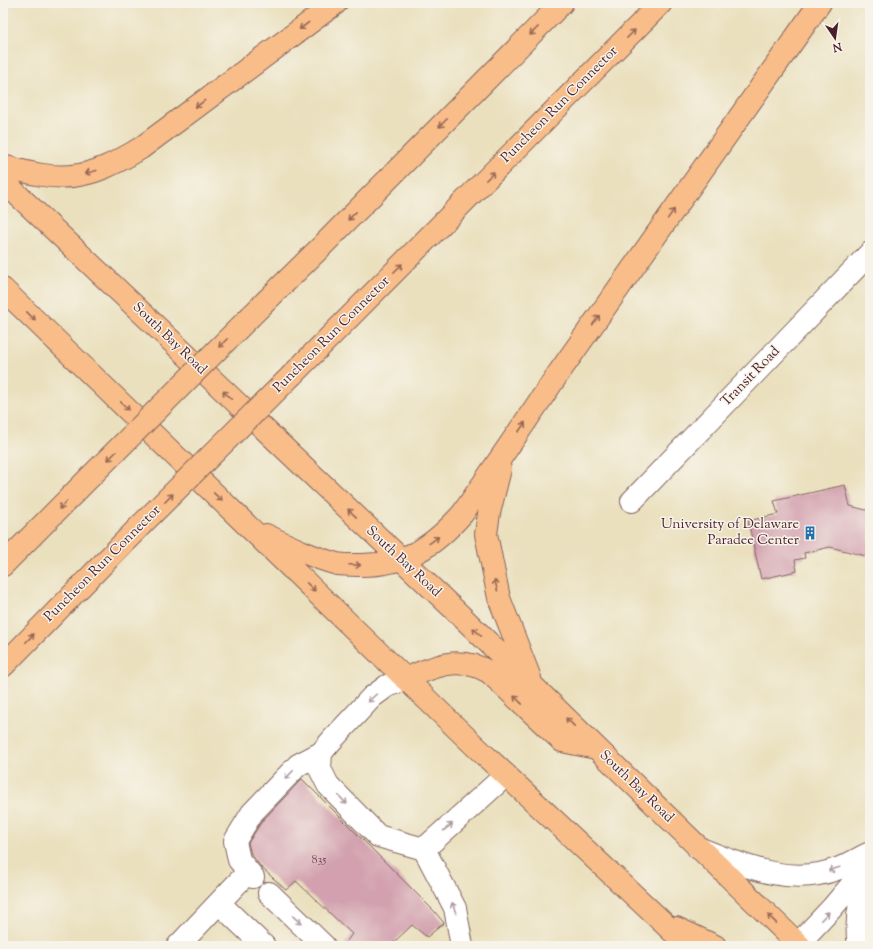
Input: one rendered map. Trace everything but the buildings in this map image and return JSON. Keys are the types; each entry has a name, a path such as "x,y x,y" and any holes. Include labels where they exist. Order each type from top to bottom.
{"highway":[{"path":"3,166 37,175 73,177 115,164 141,148 336,3"},
{"path":"4,564 323,245 562,3"},
{"name":"Puncheon Run Connector","path":"3,666 141,525 661,3"},
{"path":"253,530 303,552 338,564 371,565 401,560 418,551 448,529 463,513 506,449 820,3"},
{"name":"South Bay Road","path":"3,181 533,687 797,945"},
{"path":"3,289 506,775 688,946"},
{"path":"506,449 493,490 486,534 499,598 533,687"},
{"path":"406,679 426,669 444,664 459,662 477,665 489,672 562,741 596,748"},
{"path":"665,924 715,946"}],"street":[{"name":"Transit Road","path":"632,501 870,253"},
{"path":"178,946 219,903 251,875 239,860 235,841 252,813 298,765 321,754 372,697 387,686 406,679"},
{"path":"321,754 320,769 328,785 378,836 424,849 455,908 462,946"},
{"path":"424,849 506,775"},
{"path":"698,848 757,870 795,876 836,869 870,853"},
{"path":"797,945 832,908 870,863"},
{"path":"859,946 857,927 858,911 864,887 870,874"},
{"path":"269,893 324,946"},
{"path":"219,903 264,946"},
{"path":"665,924 673,946"}],"place":[{"name":"University of Delaware Paradee Center","path":"810,533"}]}
